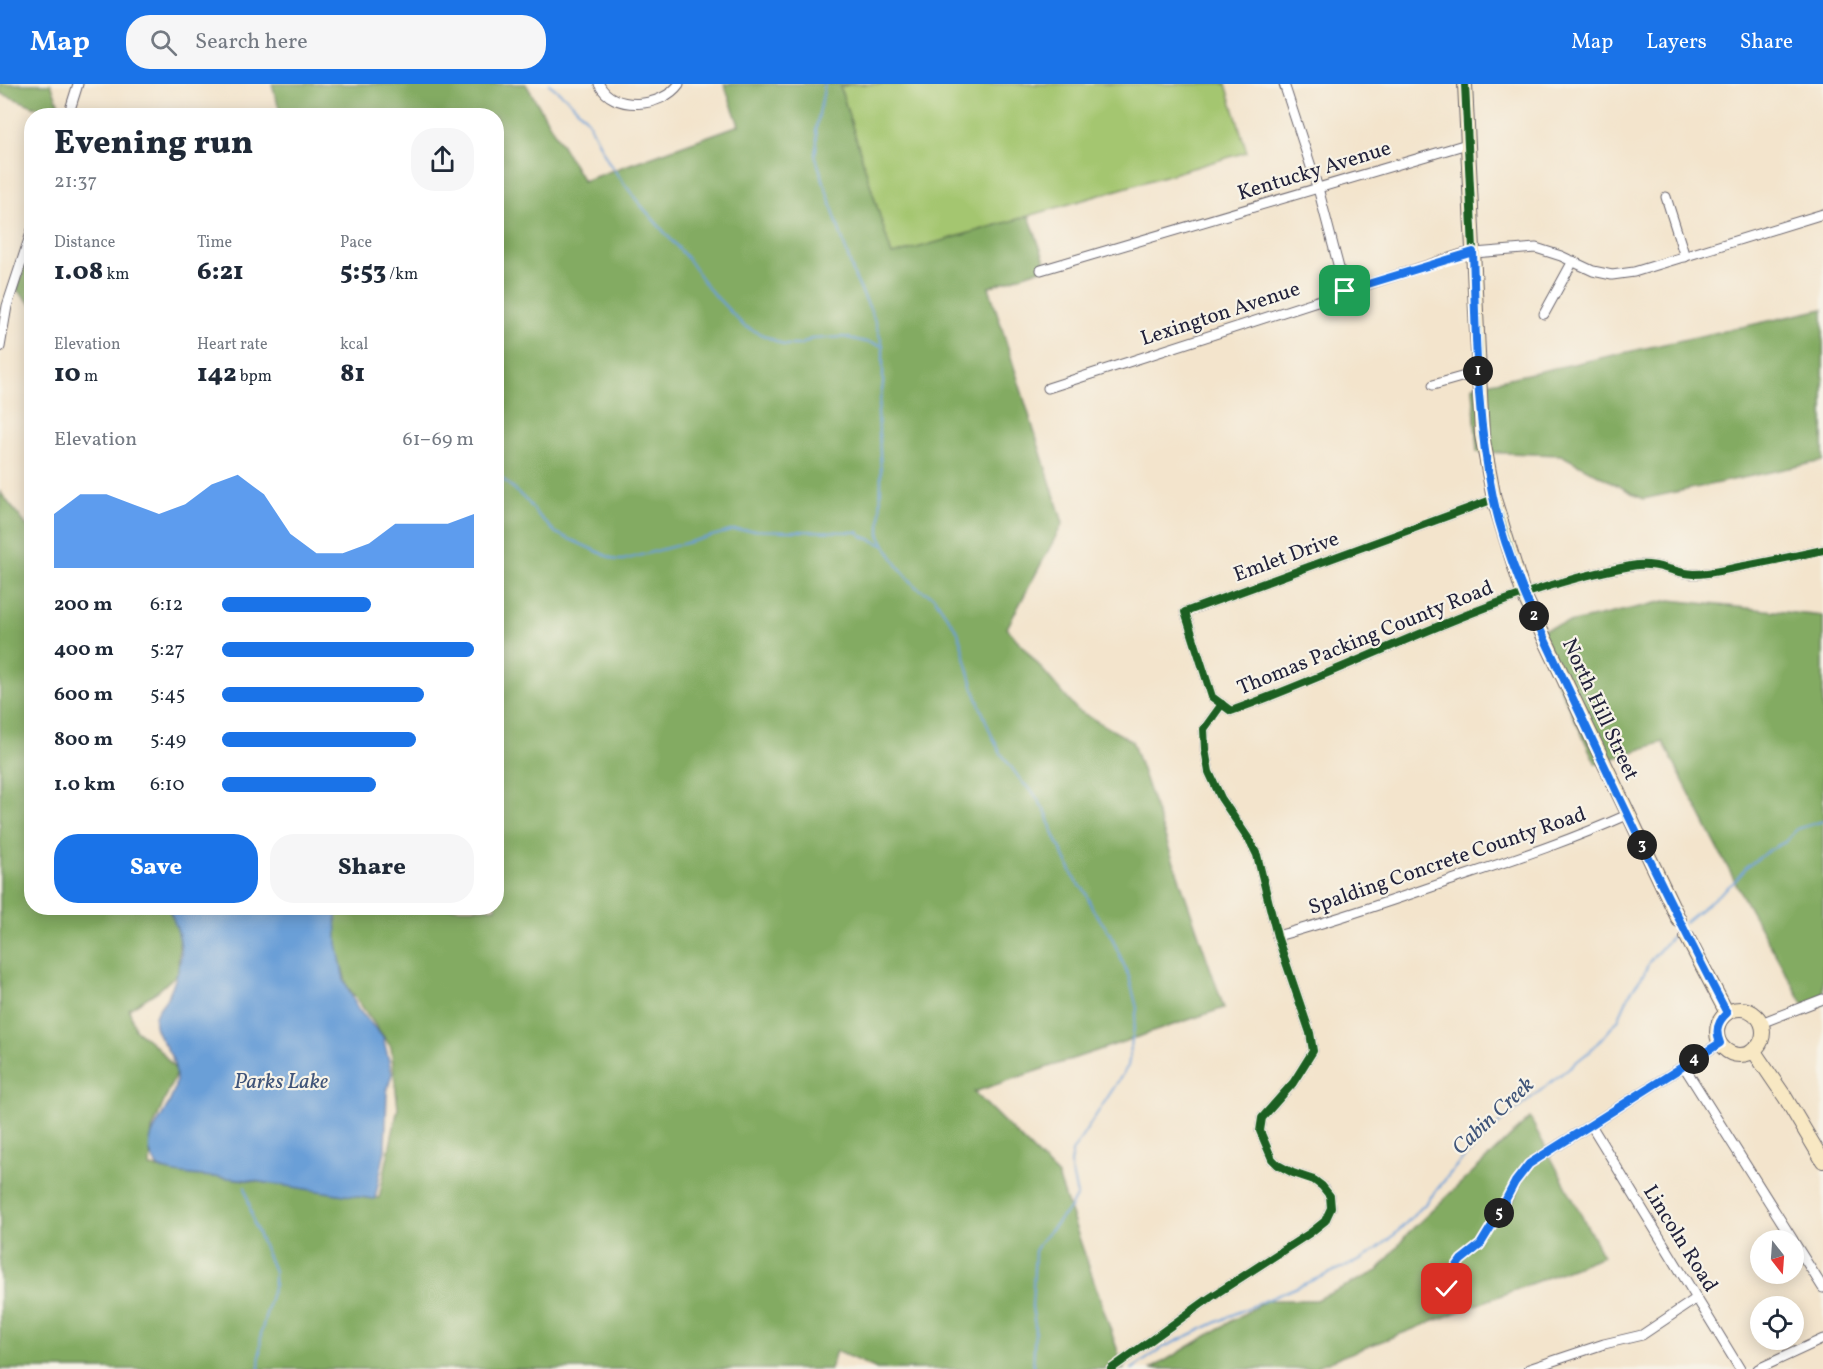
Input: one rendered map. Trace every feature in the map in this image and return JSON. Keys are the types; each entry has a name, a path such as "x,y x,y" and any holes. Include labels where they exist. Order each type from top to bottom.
{"street":[{"path":"70,108 78,84"},
{"path":"599,84 608,97 623,103 642,103 663,97 679,84"},
{"path":"1284,84 1318,188 1345,291"},
{"name":"North Hill Street","path":"1465,84 1482,435 1494,500 1523,593 1627,815 1727,1013"},
{"name":"Kentucky Avenue","path":"1041,270 1467,144"},
{"path":"1666,197 1685,257"},
{"name":"Lexington Avenue","path":"1048,388 1345,291 1473,252 1536,248 1593,271 1612,275 1634,272 1823,214"},
{"path":"0,347 8,306 24,255"},
{"path":"1544,314 1573,261"},
{"path":"1432,385 1479,372"},
{"name":"Emlet Drive","path":"1222,704 1212,697 1185,612 1494,500"},
{"path":"1523,593 1632,566 1661,566 1692,574 1823,550"},
{"name":"Thomas Packing County Road","path":"1222,704 1231,711 1273,696 1377,651 1523,593"},
{"path":"1111,1369 1211,1297 1310,1233 1325,1221 1331,1208 1330,1196 1322,1186 1314,1180 1278,1165 1272,1159 1260,1131 1262,1118 1293,1083 1313,1051 1310,1033 1277,936 1257,855 1221,798 1209,772 1204,729 1222,704"},
{"name":"Spalding Concrete County Road","path":"1277,936 1324,923 1498,865 1575,838 1627,815"},
{"path":"1761,1023 1804,1009 1823,999"},
{"path":"1740,1009 1747,1010 1758,1017 1761,1023 1762,1038 1753,1050 1739,1054 1725,1049 1720,1043 1718,1023 1727,1013 1740,1009"},
{"path":"1442,1286 1461,1260 1480,1245 1515,1182 1529,1164 1720,1043"},
{"path":"1753,1050 1785,1097 1823,1161"},
{"path":"1683,1065 1787,1230"},
{"name":"Lincoln Road","path":"1591,1125 1740,1369"},
{"path":"1804,1257 1823,1288"},
{"path":"1529,1369 1604,1344 1642,1335 1697,1298"},
{"path":"1758,1369 1823,1339"}],"green space":[{"path":"0,84 51,84 60,108 38,108 0,93"},
{"path":"272,84 526,84 583,181 739,125 724,84 851,84 840,87 892,255 1029,216 1047,267 989,287 1063,523 1007,628 1077,710 1132,741 1224,1008 974,1092 1058,1176 1124,1369 877,1369 836,1351 830,1369 0,1369 0,492 24,522 24,915 176,915 180,924 178,973 158,991 129,1009 135,1029 158,1048 177,1071 152,1130 150,1167 379,1198 398,1108 391,1047 347,986 336,945 336,915 504,915 504,108 279,108"},
{"path":"851,84 1226,84 1247,152 892,256 840,87"},
{"path":"24,266 24,297 17,290"},
{"path":"1823,309 1823,461 1643,499 1561,455 1477,452 1473,386"},
{"path":"1670,600 1823,616 1823,1003 1808,1012 1744,899 1663,742 1596,764 1533,631"},
{"path":"1530,1118 1603,1256 1317,1366 1317,1369 1151,1369 1267,1300 1316,1300 1378,1271 1408,1233"}],"water":[{"name":"Parks Lake","path":"172,915 336,915 337,943 344,980 358,1009 383,1037 392,1073 387,1092 385,1150 375,1199 240,1179 182,1174 163,1170 156,1165 150,1152 152,1135 170,1100 176,1080 173,1061 155,1024 156,1014 169,994 180,961 180,941"}],"waterway":[{"path":"549,84 568,99 587,119 609,163 638,202 687,258 708,288 744,326 784,345 800,345 811,339 844,337 883,346"},
{"path":"825,84 816,129 815,155 855,278 872,313 883,346 883,384 878,412 881,473 880,537 898,566 916,587 934,597 958,632 975,693 991,734 1000,752 1022,782 1033,792 1048,816 1051,828 1075,880 1085,891 1093,910 1110,933 1129,977 1137,1008 1128,1066 1072,1152 1070,1164 1077,1195 1070,1208 1035,1251 1032,1307 1035,1326 1033,1369"},
{"path":"504,480 528,502 556,533 616,560 734,530 858,532 884,545"},
{"name":"Cabin Creek","path":"1685,922 1734,882 1748,866 1769,850 1785,842 1797,829 1823,821"},
{"name":"Cabin Creek","path":"1132,1369 1164,1347 1245,1309 1363,1259 1390,1239 1496,1126 1590,1051 1605,1035 1618,1020 1630,993 1644,974 1649,962 1681,926"},
{"path":"245,1187 254,1224 274,1271 274,1284 261,1333 259,1369"}],"cycle path":[{"path":"1465,84 1482,435 1494,499 1523,593 1627,815 1727,1013"},
{"path":"1494,499 1185,612 1212,697 1231,711 1478,610 1579,577 1641,565 1657,566 1686,573 1705,573 1823,550"},
{"path":"1111,1369 1211,1297 1310,1233 1325,1221 1331,1208 1330,1196 1322,1186 1314,1180 1278,1165 1272,1159 1260,1131 1262,1118 1293,1083 1313,1051 1310,1033 1277,936 1257,855 1221,798 1209,772 1204,729 1222,704"}],"route":[{"path":"1345,291 1473,252 1482,435 1494,500 1523,593 1627,815 1727,1013 1718,1023 1720,1043 1529,1164 1515,1182 1480,1245 1461,1260 1447,1277 1442,1286 1447,1289"}]}
